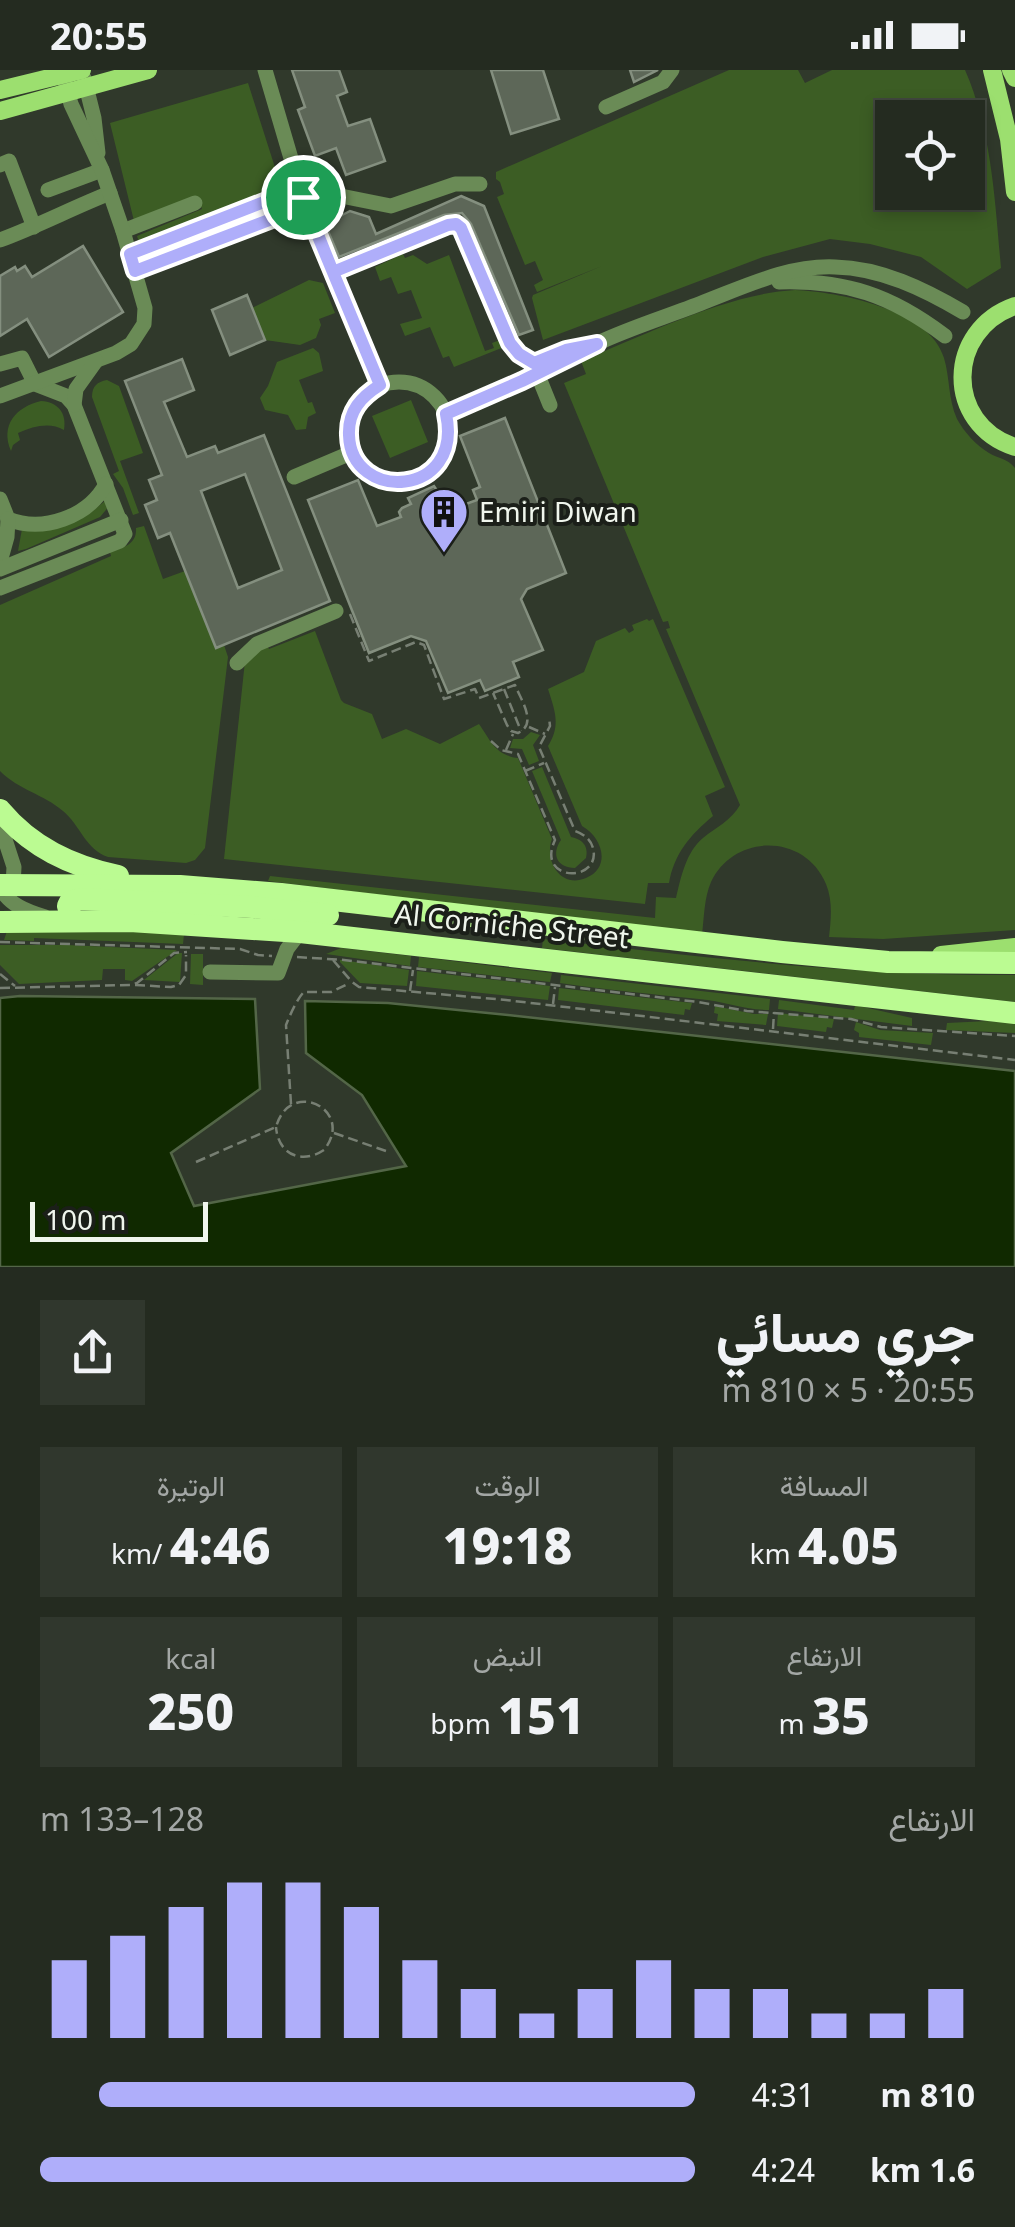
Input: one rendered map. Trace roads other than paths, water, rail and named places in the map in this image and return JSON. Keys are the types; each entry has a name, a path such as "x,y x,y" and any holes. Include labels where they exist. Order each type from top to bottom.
{"highway":[{"path":"0,810 28,838 54,855 104,873 155,884"},
{"name":"Al Corniche Street","path":"4,890 155,884 281,894 708,945 888,962 1015,963"},
{"path":"64,921 70,902 80,898 252,908 442,927 480,918"},
{"name":"Al Corniche Street","path":"0,922 268,929 1015,1012"}],"main road":[{"path":"0,111 65,83 148,70"},
{"path":"992,70 1006,127 1015,192"},
{"path":"1011,70 1015,78"},
{"path":"0,90 65,83"},
{"path":"1015,287 1008,309 982,326 969,345 963,367 963,389 970,410 982,427 1015,447"},
{"path":"888,962 1015,947"}],"street":[{"path":"606,106 662,82 672,70"},
{"path":"264,71 303,197 380,385"},
{"path":"84,78 100,166"},
{"path":"0,396 116,354 131,344 144,324 146,308 123,231 65,83"},
{"path":"0,165 10,161 34,227"},
{"path":"48,190 100,166"},
{"path":"303,197 326,192 392,206 456,184 480,184"},
{"path":"0,240 51,221 65,211 111,198"},
{"path":"123,231 195,202"},
{"path":"333,272 456,224 510,343 535,368 550,405"},
{"path":"446,414 535,368 773,275 834,266 859,269 906,282 963,312"},
{"path":"750,284 803,282 869,292 909,310 945,336"},
{"path":"0,364 22,358 35,384 66,396 74,406 126,534 120,541 0,588"},
{"path":"74,406 76,389 96,361"},
{"path":"412,383 438,400 446,414 448,445 441,460 416,480 399,483 367,472 349,442 354,408 365,394 380,385 412,383"},
{"path":"294,478 353,452"},
{"path":"8,519 23,525 68,517 88,508 106,484"},
{"path":"0,499 8,519 0,566"},
{"path":"0,566 121,520"},
{"path":"237,663 257,644 336,611"},
{"path":"0,824 14,867 4,890 28,912 64,921"},
{"path":"268,929 283,959"},
{"path":"210,972 276,974 300,932"}],"place":[{"name":"Emiri Diwan","path":"444,554"}]}
